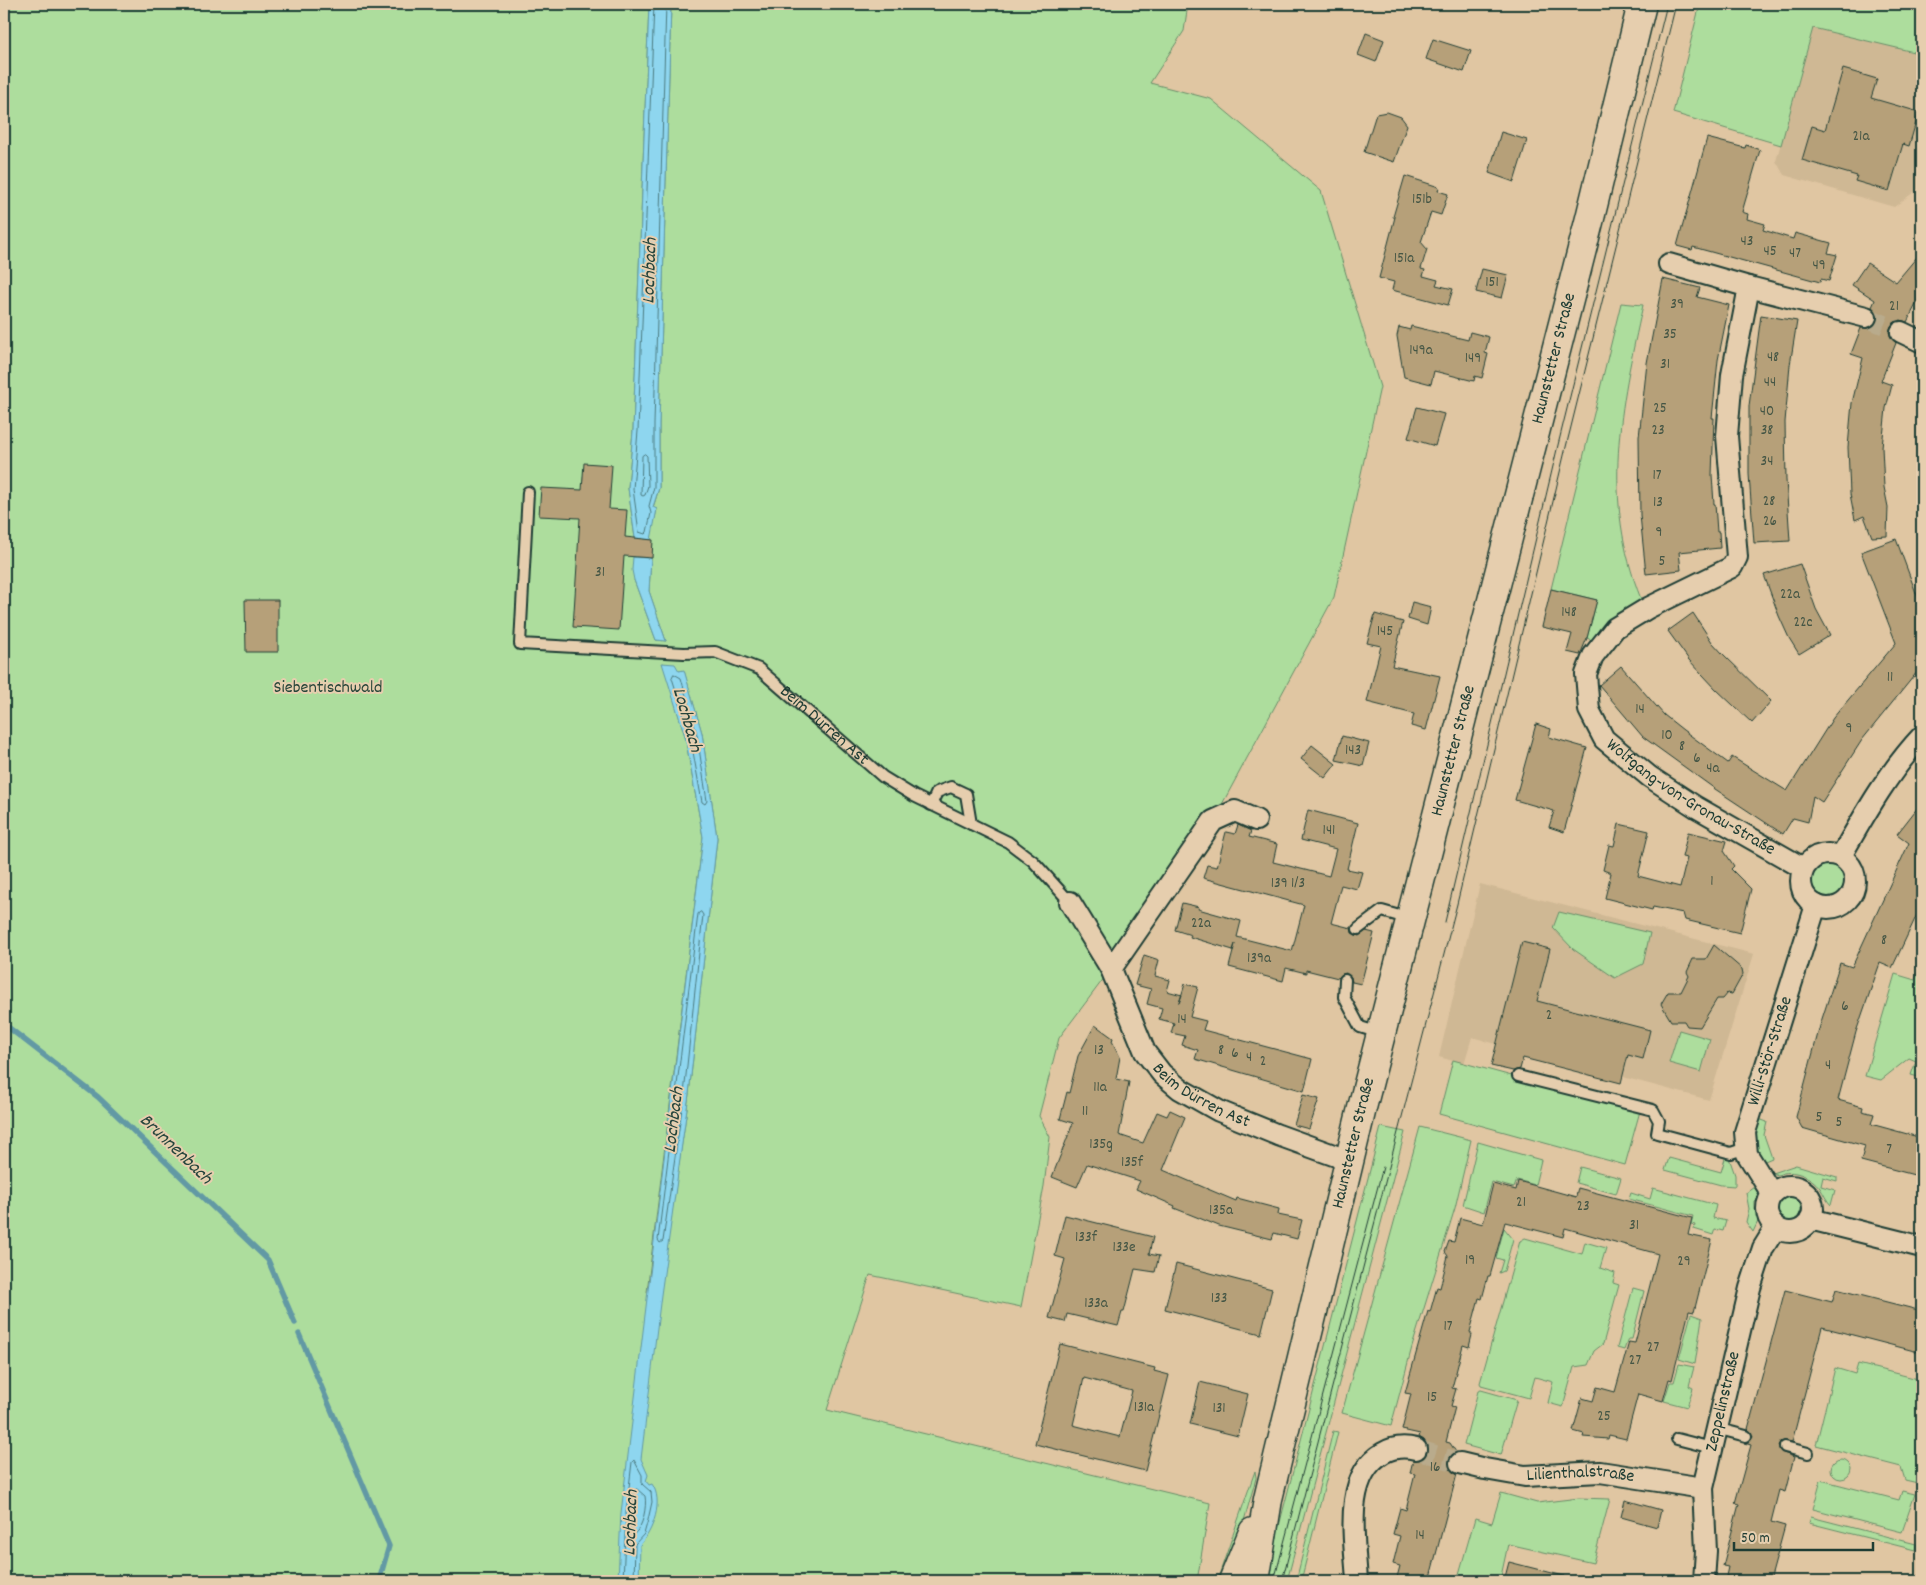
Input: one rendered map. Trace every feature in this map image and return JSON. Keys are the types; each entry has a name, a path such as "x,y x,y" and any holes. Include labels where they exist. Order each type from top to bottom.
{"main road":[{"name":"Haunstetter Straße","path":"1256,1581 1268,1499 1381,1033 1590,218 1642,4"},
{"name":"Haunstetter Straße","path":"1233,1581 1268,1499"}],"street":[{"path":"1669,264 1866,317"},
{"name":"Wolfgang-von-Gronau-Straße","path":"1749,287 1732,375 1727,436 1737,557 1732,567 1648,608 1615,628 1593,656 1586,674 1589,710 1604,739 1650,777 1696,807 1804,868"},
{"path":"1901,332 1922,342"},
{"path":"1841,856 1872,801 1910,748 1922,736"},
{"path":"1111,969 1213,821 1235,811 1256,820"},
{"path":"1824,853 1841,856 1849,862 1854,870 1856,880 1850,897 1843,904 1835,907 1825,908 1816,905 1804,893 1801,885 1804,868 1816,856 1824,853"},
{"name":"Beim Dürren Ast","path":"1070,902 1111,969 1145,1052 1162,1074 1180,1089 1232,1117 1350,1161"},
{"name":"Willi-Stör-Straße","path":"1772,1194 1747,1154 1745,1132 1816,905"},
{"path":"1790,1186 1802,1190 1807,1194 1812,1206 1810,1219 1795,1231 1788,1232 1776,1227 1771,1223 1767,1212 1772,1194 1777,1190 1790,1186"},
{"path":"1810,1219 1922,1247"},
{"name":"Zeppelinstraße","path":"1704,1581 1706,1551 1703,1488 1750,1288 1763,1248 1776,1227"},
{"path":"1357,1581 1354,1507 1360,1479 1373,1458 1387,1451 1405,1446 1416,1449"},
{"name":"Lilienthalstraße","path":"1460,1462 1486,1470 1525,1476 1600,1472 1703,1488"}],"lane":[{"name":"Beim Dürren Ast","path":"528,492 520,644 684,653 715,652 759,669 883,777 931,805 1008,842 1033,861 1070,902"},
{"path":"931,805 937,792 952,787 966,794 971,824"},
{"path":"1358,929 1382,911 1411,919"},
{"path":"1345,980 1344,997 1360,1027 1381,1033"},
{"path":"1518,1076 1654,1110 1659,1121 1657,1133 1731,1153 1746,1148"},
{"path":"1716,1428 1746,1436"},
{"path":"1677,1439 1712,1448"},
{"path":"1785,1447 1808,1453"}],"shaded area":[{"path":"1813,28 1922,54 1922,186 1894,207 1784,175 1776,161"},
{"path":"1480,884 1754,954 1709,1100 1623,1077 1621,1083 1523,1058 1519,1073 1491,1066 1496,1044 1472,1037 1464,1064 1439,1057"}],"green space":[{"name":"Siebentischwald","path":"4,4 649,4 633,431 628,488 635,538 650,540 657,509 653,508 659,488 659,424 671,4 1188,4 1184,31 1150,83 1211,99 1321,191 1380,387 1334,597 1213,821 1111,969 1059,1038 1039,1116 1050,1137 1044,1186 1021,1307 870,1275 827,1410 1210,1503 1197,1581 4,1581","holes":["651,558 649,591 666,641 656,640 634,580","663,663 679,671 684,671 702,733 717,838 689,1094 660,1295 647,1292 703,837 685,736"]},
{"path":"1700,4 1922,4 1922,54 1813,28 1781,145 1673,113"},
{"path":"1621,303 1643,305 1627,380 1618,453 1621,525 1629,562 1641,599 1618,617 1593,641 1587,638 1597,600 1551,589"},
{"path":"1828,862 1842,867 1847,881 1842,895 1828,900 1814,895 1809,881 1814,867"},
{"path":"1559,912 1650,933 1643,964 1615,978 1573,949 1553,928"},
{"path":"1922,964 1922,1078 1911,1075 1916,1061 1909,1058 1881,1080 1865,1076 1895,974 1915,980"},
{"path":"1679,1030 1710,1039 1701,1072 1669,1063"},
{"path":"1453,1060 1640,1111 1625,1165 1439,1114"},
{"path":"1759,1119 1767,1122 1764,1135 1772,1158 1760,1163 1755,1141"},
{"path":"1381,1127 1405,1132 1287,1581 1265,1581"},
{"path":"1420,1127 1471,1140 1455,1208 1412,1347 1391,1426 1342,1413"},
{"path":"1478,1142 1541,1160 1535,1185 1517,1180 1514,1188 1492,1182 1484,1212 1463,1205"},
{"path":"1727,1152 1735,1175 1735,1186 1721,1185 1665,1170 1669,1158 1721,1172"},
{"path":"1796,1165 1837,1177 1837,1181 1823,1177 1821,1186 1835,1190 1831,1205 1820,1188 1812,1180 1801,1174 1789,1172 1778,1175 1772,1173"},
{"path":"1580,1167 1621,1178 1616,1194 1576,1183"},
{"path":"1754,1187 1760,1196 1755,1202 1755,1210 1760,1217 1753,1232 1746,1222 1749,1209 1746,1193"},
{"path":"1653,1188 1716,1205 1713,1218 1726,1221 1723,1231 1715,1229 1713,1235 1694,1229 1695,1225 1691,1224 1693,1216 1629,1199 1631,1193 1650,1199"},
{"path":"1789,1197 1794,1198 1800,1204 1800,1214 1794,1220 1789,1221 1784,1220 1778,1214 1777,1209 1778,1204 1784,1198"},
{"path":"1504,1228 1513,1239 1504,1271 1499,1273 1503,1260 1496,1258"},
{"path":"1525,1238 1582,1254 1585,1242 1606,1248 1600,1268 1615,1273 1613,1283 1619,1285 1603,1344 1594,1351 1588,1365 1574,1367 1563,1407 1548,1403 1553,1382 1535,1377 1529,1398 1481,1385 1480,1383 1520,1241"},
{"path":"1633,1288 1644,1291 1632,1339 1628,1339 1624,1350 1617,1348"},
{"path":"1691,1314 1702,1318 1695,1364 1679,1359"},
{"path":"1679,1364 1694,1367 1689,1386 1693,1388 1687,1407 1664,1401 1670,1382 1674,1382"},
{"path":"1858,1364 1922,1380 1922,1484 1905,1480 1901,1467 1816,1445 1835,1368 1855,1374"},
{"path":"1481,1390 1517,1400 1501,1455 1464,1445 1478,1391"},
{"path":"1333,1431 1338,1432 1301,1581 1296,1581"},
{"path":"1837,1459 1845,1459 1851,1465 1851,1473 1845,1479 1837,1479 1831,1473 1831,1465"},
{"path":"1255,1471 1256,1478 1237,1546 1224,1581 1217,1581"},
{"path":"1821,1480 1899,1500 1902,1491 1915,1494 1902,1532 1813,1509"},
{"path":"1501,1493 1537,1503 1579,1498 1610,1499 1593,1563 1508,1544 1500,1581 1457,1581 1475,1518 1492,1523"},
{"path":"1811,1517 1916,1544 1915,1550 1809,1523"}],"water":[{"name":"Lochbach","path":"649,4 671,4 659,424 659,488 653,507 657,509 651,540 635,538 628,488 633,431"},
{"path":"633,557 651,558 649,591 666,641 656,640 634,580 632,570"},
{"name":"Lochbach","path":"662,663 675,664 679,671 684,670 702,733 717,838 689,1094 661,1295 641,1459 648,1475 646,1481 649,1485 652,1484 655,1491 657,1507 653,1524 640,1545 639,1581 618,1581 621,1513 703,837 685,736"}],"building":[{"path":"1366,33 1384,40 1376,62 1358,55"},
{"path":"1433,39 1471,51 1464,72 1426,59"},
{"path":"1843,69 1877,79 1871,98 1919,112 1909,146 1903,144 1889,191 1855,181 1857,176 1802,160 1812,126 1825,130"},
{"path":"1387,112 1401,117 1407,125 1394,162 1364,152 1376,114"},
{"path":"1501,132 1527,140 1514,182 1489,173"},
{"path":"1707,138 1745,148 1746,145 1760,150 1742,212 1748,214 1747,219 1765,224 1763,230 1793,239 1795,233 1831,243 1828,253 1837,255 1829,281 1821,279 1820,282 1693,247 1692,250 1677,246"},
{"path":"1405,176 1439,187 1438,191 1448,194 1441,215 1431,212 1421,242 1427,249 1421,269 1425,270 1423,276 1438,280 1436,285 1453,289 1448,305 1392,290 1394,282 1379,278 1395,217 1393,217"},
{"path":"1922,251 1922,293 1907,322 1901,320 1895,322 1889,332 1891,338 1896,343 1881,381 1892,385 1886,408 1882,447 1884,487 1888,507 1887,536 1872,537 1864,516 1855,520 1850,494 1848,447 1852,403 1863,358 1851,354 1861,328 1874,326 1878,314 1872,307 1875,300 1852,285 1867,263 1896,282"},
{"path":"1482,269 1508,275 1502,298 1476,292"},
{"path":"1663,279 1700,288 1697,297 1729,305 1718,360 1712,418 1714,418 1712,475 1720,548 1679,552 1681,570 1646,574 1640,515 1639,437 1647,363"},
{"path":"1761,315 1797,321 1790,365 1785,422 1790,541 1754,543 1749,474 1749,406"},
{"path":"1411,326 1468,340 1470,332 1489,337 1485,353 1488,354 1482,378 1475,376 1474,381 1434,371 1431,384 1404,377 1397,336 1399,327 1410,330"},
{"path":"1417,407 1444,414 1435,446 1408,438"},
{"path":"584,463 612,465 609,509 627,510 625,537 653,540 652,558 624,556 619,630 573,627 580,518 539,516 541,488 582,490"},
{"path":"1896,539 1922,609 1922,666 1862,740 1822,802 1813,796 1808,822 1793,818 1783,834 1715,789 1643,737 1599,685 1621,666 1664,715 1683,730 1728,763 1732,757 1787,791 1833,718 1896,643 1861,552"},
{"path":"1800,564 1816,609 1830,635 1799,654 1779,616 1764,575"},
{"path":"1551,589 1597,600 1587,638 1580,655 1567,652 1572,634 1542,627"},
{"path":"245,600 278,600 278,652 246,652"},
{"path":"1412,602 1431,607 1427,625 1408,619"},
{"path":"1693,613 1712,642 1771,701 1752,723 1689,660 1668,631"},
{"path":"1375,614 1403,622 1392,666 1440,676 1426,730 1411,726 1414,714 1367,702 1381,646 1367,643"},
{"path":"1536,724 1551,729 1549,737 1587,748 1564,832 1549,827 1554,811 1515,800"},
{"path":"1342,736 1369,743 1363,766 1336,760"},
{"path":"1312,745 1336,764 1325,778 1301,759"},
{"path":"1922,802 1922,904 1892,968 1880,963 1856,1032 1838,1100 1863,1107 1862,1111 1874,1114 1871,1124 1922,1138 1922,1177 1861,1161 1865,1146 1802,1128 1796,1117 1821,1022 1840,963 1852,967 1909,843 1897,834"},
{"path":"1308,810 1358,823 1347,869 1362,872 1357,889 1341,885 1331,923 1351,928 1352,933 1359,936 1366,931 1374,933 1361,984 1352,982 1351,977 1346,973 1338,978 1306,970 1306,973 1286,968 1283,981 1229,967 1235,944 1233,950 1190,937 1191,935 1175,930 1182,903 1241,921 1237,937 1292,951 1304,905 1203,878 1207,865 1217,867 1226,832 1235,834 1238,825 1251,831 1249,837 1277,844 1273,862 1329,876 1336,849 1301,840"},
{"path":"1619,824 1649,831 1638,876 1680,887 1687,858 1682,857 1688,832 1727,841 1724,851 1734,866 1731,869 1751,889 1740,933 1685,920 1683,913 1653,907 1652,910 1605,898 1611,873 1603,870 1609,845 1614,846"},
{"path":"1522,942 1550,949 1537,1001 1650,1030 1643,1059 1628,1055 1621,1083 1523,1058 1520,1069 1513,1071 1491,1066"},
{"path":"1714,945 1742,969 1743,974 1732,994 1727,993 1722,999 1717,999 1700,1027 1687,1026 1684,1021 1671,1021 1661,1004 1668,992 1681,992 1689,976 1687,972 1693,959 1706,959"},
{"path":"1144,955 1159,960 1155,976 1170,980 1167,991 1182,995 1185,984 1198,987 1190,1017 1206,1021 1203,1030 1312,1059 1304,1091 1195,1059 1198,1050 1182,1045 1185,1036 1171,1033 1174,1023 1159,1019 1162,1008 1147,1004 1151,989 1135,985"},
{"path":"1095,1025 1113,1038 1112,1041 1120,1057 1116,1079 1129,1082 1119,1135 1143,1143 1157,1112 1167,1116 1170,1110 1185,1117 1163,1170 1236,1201 1237,1198 1279,1209 1278,1215 1302,1220 1297,1239 1274,1233 1272,1239 1219,1226 1174,1208 1175,1206 1136,1189 1140,1181 1087,1164 1077,1187 1052,1177 1073,1123 1060,1119 1067,1092 1069,1093 1078,1056"},
{"path":"1303,1095 1319,1099 1309,1129 1294,1125"},
{"path":"1518,1181 1576,1197 1578,1188 1692,1218 1688,1235 1712,1240 1694,1312 1689,1311 1672,1380 1669,1379 1663,1401 1638,1394 1626,1439 1609,1435 1608,1439 1583,1437 1584,1434 1573,1431 1582,1398 1593,1401 1597,1387 1615,1392 1629,1342 1635,1343 1658,1254 1565,1228 1563,1237 1505,1222 1490,1276 1488,1276 1482,1299 1479,1298 1470,1332 1472,1335 1469,1347 1463,1345 1452,1388 1456,1389 1451,1406 1455,1407 1446,1442 1450,1443 1456,1452 1449,1460 1449,1466 1457,1474 1429,1581 1396,1581 1400,1566 1393,1564 1400,1536 1393,1534 1400,1508 1406,1510 1415,1474 1410,1473 1413,1460 1420,1460 1425,1457 1428,1451 1424,1440 1419,1437 1420,1434 1402,1430 1411,1394 1405,1393 1428,1311 1430,1312 1437,1287 1440,1288 1448,1256 1445,1252 1449,1241 1454,1242 1460,1218 1483,1224 1493,1184 1516,1190"},
{"path":"1065,1215 1153,1237 1149,1254 1159,1256 1155,1272 1135,1269 1124,1312 1122,1312 1118,1326 1067,1314 1065,1322 1049,1318 1065,1259 1055,1256"},
{"path":"1176,1264 1272,1289 1261,1334 1165,1309"},
{"path":"1836,1289 1922,1311 1922,1353 1822,1327 1792,1442 1783,1441 1778,1446 1781,1452 1794,1457 1785,1492 1779,1490 1771,1522 1785,1526 1770,1581 1730,1581 1731,1577 1726,1576 1728,1567 1723,1566 1739,1504 1735,1503 1751,1445 1744,1443 1750,1441 1753,1437 1748,1429 1785,1290 1832,1302"},
{"path":"1060,1344 1155,1368 1154,1371 1169,1375 1145,1471 1035,1444","holes":["1084,1378 1132,1391 1120,1437 1073,1425"]},
{"path":"1200,1382 1248,1394 1238,1436 1190,1424"},
{"path":"1625,1500 1661,1510 1657,1527 1621,1517"},
{"path":"1509,1562 1564,1576 1564,1581 1504,1581"}],"waterway":[{"name":"Brunnenbach","path":"4,1024 98,1097 268,1260 295,1323"},
{"name":"Brunnenbach","path":"299,1334 389,1546 379,1581"}],"tunnel":[{"path":"1866,317 1901,332"},
{"path":"1416,1449 1460,1463"}],"tram line":[{"path":"1445,922 1558,445 1667,4"},
{"path":"1282,1581 1457,904 1566,447 1676,4"},
{"path":"1274,1581 1383,1167"}]}
